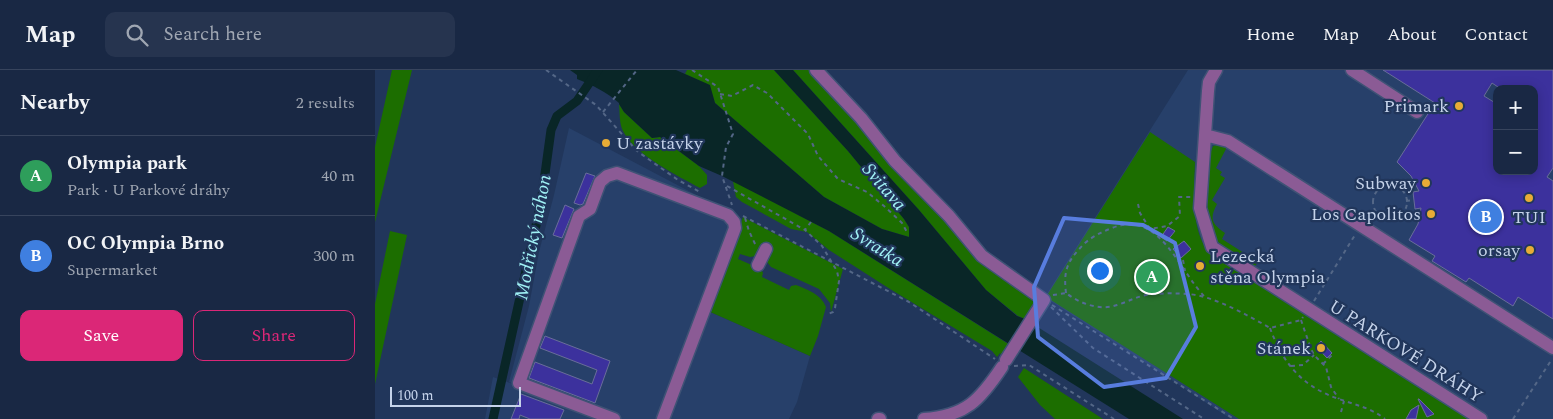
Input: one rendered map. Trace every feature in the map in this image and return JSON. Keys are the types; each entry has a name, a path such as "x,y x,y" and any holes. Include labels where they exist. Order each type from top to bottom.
{"street":[{"path":"816,70 861,118 895,161 949,216 982,256 1041,304 1004,364 981,396 970,406 945,416 924,419"},
{"name":"U PARKOVÉ DRÁHY","path":"1216,70 1209,82 1207,91 1200,208 1212,247 1305,315 1481,419"},
{"path":"1352,70 1417,112"},
{"path":"1205,135 1228,140 1553,348"},
{"path":"614,419 519,383 579,216 589,209 600,182 607,176 617,173 727,215 734,222 735,228 663,419"}],"path":[{"path":"546,70 588,99 603,112 637,151 677,180 701,193"},
{"path":"603,112 637,70"},
{"path":"692,70 718,87 733,134 726,148 723,176 734,211"},
{"path":"720,94 732,96 753,86 767,93 808,134 818,156 838,179 867,192 902,223 908,234"},
{"path":"727,186 805,230 822,246 837,271 839,281 835,308 833,312 828,314"},
{"path":"1382,187 1398,188 1405,196 1404,212 1395,219 1383,218 1375,211 1374,195 1382,187"},
{"path":"1066,294 1064,278 1066,267 1088,240 1098,233 1116,226 1133,225 1150,229 1167,226 1180,216 1179,197"},
{"path":"1406,201 1414,200"},
{"path":"1138,204 1140,213 1150,229 1169,248 1193,285 1205,297"},
{"path":"1269,328 1305,315 1362,226 1375,211"},
{"path":"739,214 920,308 1004,364 1029,365 1114,419"},
{"path":"745,217 749,231 762,257"},
{"path":"805,230 811,222"},
{"path":"1183,260 1186,273"},
{"path":"1041,304 1058,294 1066,294 1087,304 1103,308 1154,294 1191,294 1205,297 1240,311 1269,328 1283,356 1306,383 1322,393 1365,407 1385,419"},
{"path":"1041,304 1093,348 1204,419"},
{"path":"1041,304 1234,419"},
{"path":"1305,315 1311,349 1314,355 1326,367 1331,387 1339,399"},
{"path":"1311,349 1315,347"},
{"path":"1291,366 1303,365 1314,355"},
{"path":"1323,364 1332,355"},
{"path":"1513,419 1553,356"},
{"path":"1341,412 1344,401"}],"highlighted area":[{"path":"1064,218 1143,225 1175,243 1196,327 1166,378 1104,387 1038,337 1034,287"}],"shaded area":[{"path":"1188,70 1553,70 1553,419 1231,419 1045,297"},
{"path":"569,128 742,219 708,311 810,356 797,402 789,419 485,419 493,377 574,406 509,382 529,306 539,252"}],"green space":[{"path":"392,70 412,70 375,222 375,147"},
{"path":"687,70 774,70 848,151 904,219 909,227 909,237 882,229 824,197 715,103 709,85 685,74"},
{"path":"793,70 812,70 897,168 1035,297 1036,304 1025,319 1018,316 986,290 919,210"},
{"path":"619,104 624,112 652,138 660,137 699,166 707,175 707,184 700,188 658,164 637,148 623,131 620,121"},
{"path":"1150,132 1195,162 1194,199 1197,225 1200,237 1213,256 1469,419 1239,419 1046,297"},
{"path":"1213,146 1226,147 1216,168 1222,172 1220,175 1225,178 1212,200 1217,204 1213,214 1213,221 1225,233 1222,239 1255,260 1259,254 1260,259 1254,266 1219,243 1214,237 1208,220 1207,202 1210,154"},
{"path":"733,181 829,231 1010,345 1002,357 1000,353 997,357 992,351 829,250 807,232 791,229 742,202 736,197"},
{"path":"743,217 843,269 831,312 830,303 819,289 771,267 767,262 766,254 750,257 740,254 738,259 761,269 762,277 789,290 791,286 801,287 814,293 824,303 826,307 810,356 708,311"},
{"path":"390,231 407,235 375,384 375,304"},
{"path":"1024,368 1103,419 1055,419 1040,405 1018,377"}],"water":[{"path":"570,70 676,70 710,85 715,103 824,197 882,229 909,237 909,227 904,219 848,151 774,70 793,70 919,210 986,290 1017,316 1025,319 1183,419 1129,419 829,231 699,166 660,137 652,138 624,112 619,103 599,89 577,79 577,75"}],"building":[{"path":"1383,70 1553,70 1553,168 1547,177 1553,181 1553,319 1518,297 1513,306 1469,278 1466,282 1432,261 1435,256 1409,240 1418,224 1421,208 1415,209 1413,192 1419,191 1411,176 1397,162 1435,103"},
{"path":"586,173 595,176 583,204 580,205 574,203"},
{"path":"565,205 574,209 562,238 553,235"},
{"path":"1168,227 1175,231 1167,241 1161,237"},
{"path":"1184,241 1191,249 1181,258 1173,249"},
{"path":"545,336 610,361 595,403 529,378 535,362 592,384 597,370 540,348"},
{"path":"1321,341 1332,353 1327,358 1316,346"},
{"path":"521,394 564,410 560,419 530,419 520,415 519,419 511,419"},
{"path":"1419,399 1434,414 1427,417"},
{"path":"1419,405 1416,419 1406,419 1411,410"}],"waterway":[{"name":"Modřický náhon","path":"493,419 541,203 551,130 557,116 577,101 598,70"}],"place":[{"name":"Primark","path":"1459,106"},
{"name":"U zastávky","path":"606,143"},
{"name":"Subway","path":"1426,183"},
{"name":"TUI","path":"1529,198"},
{"name":"Los Capolitos","path":"1431,214"},
{"name":"OC Olympia Brno","path":"1486,217"},
{"name":"orsay","path":"1530,250"},
{"name":"Lezecká stěna Olympia","path":"1200,266"},
{"name":"Olympia park","path":"1152,277"},
{"name":"Stánek","path":"1321,348"}],"water label":[{"name":"Svitava","path":"885,186"},
{"name":"Svratka","path":"878,246"}]}
